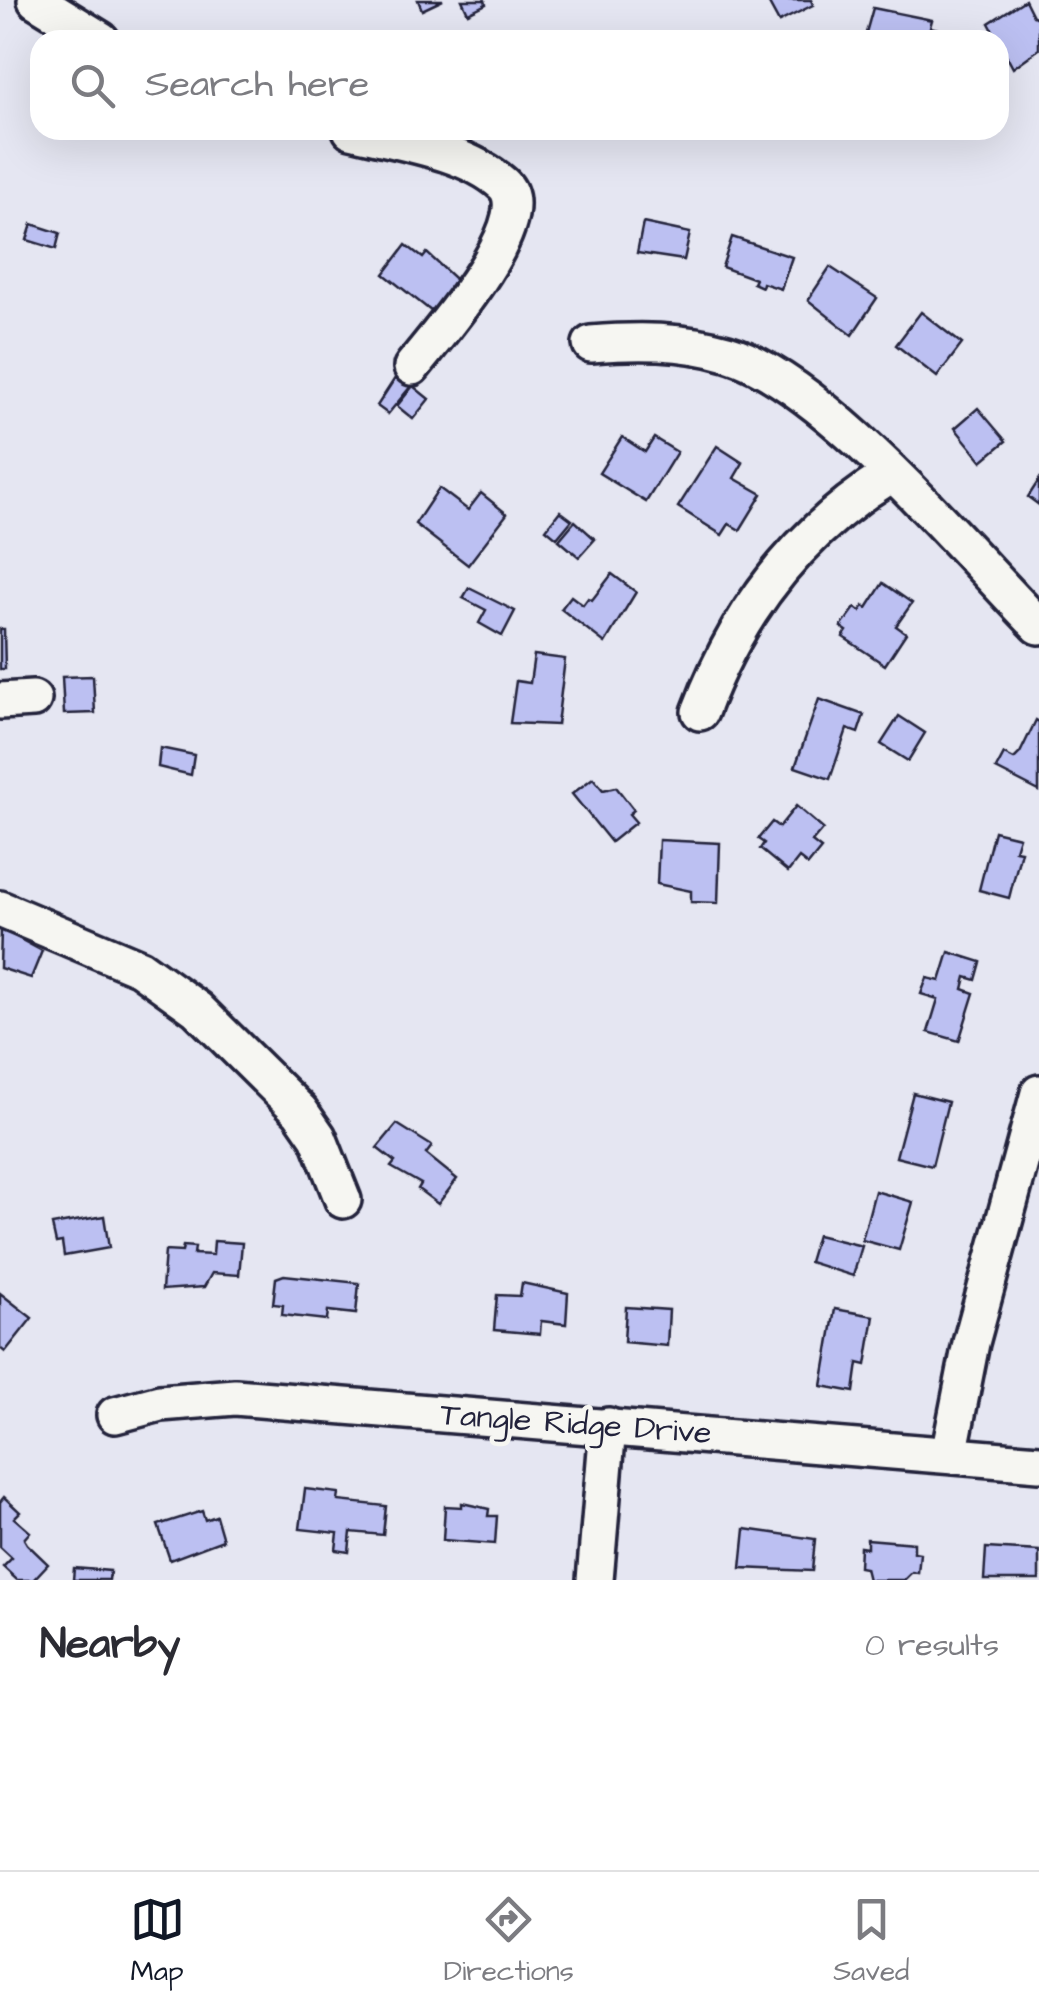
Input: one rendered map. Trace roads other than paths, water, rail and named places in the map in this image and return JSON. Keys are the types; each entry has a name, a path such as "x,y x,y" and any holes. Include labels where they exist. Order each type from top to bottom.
{"street":[{"path":"36,0 85,30"},
{"path":"390,140 437,152 504,185 511,196 512,224 465,300 412,367"},
{"path":"591,344 635,340 687,344 730,354 802,393 890,475 1039,626"},
{"path":"700,712 726,648 758,596 832,518 890,475"},
{"path":"0,909 140,968 197,1010 300,1111 318,1137 343,1200"},
{"path":"950,1455 971,1343 1039,1092"},
{"name":"Tangle Ridge Drive","path":"115,1415 160,1403 235,1397 1039,1464"},
{"path":"595,1580 608,1426"}]}
